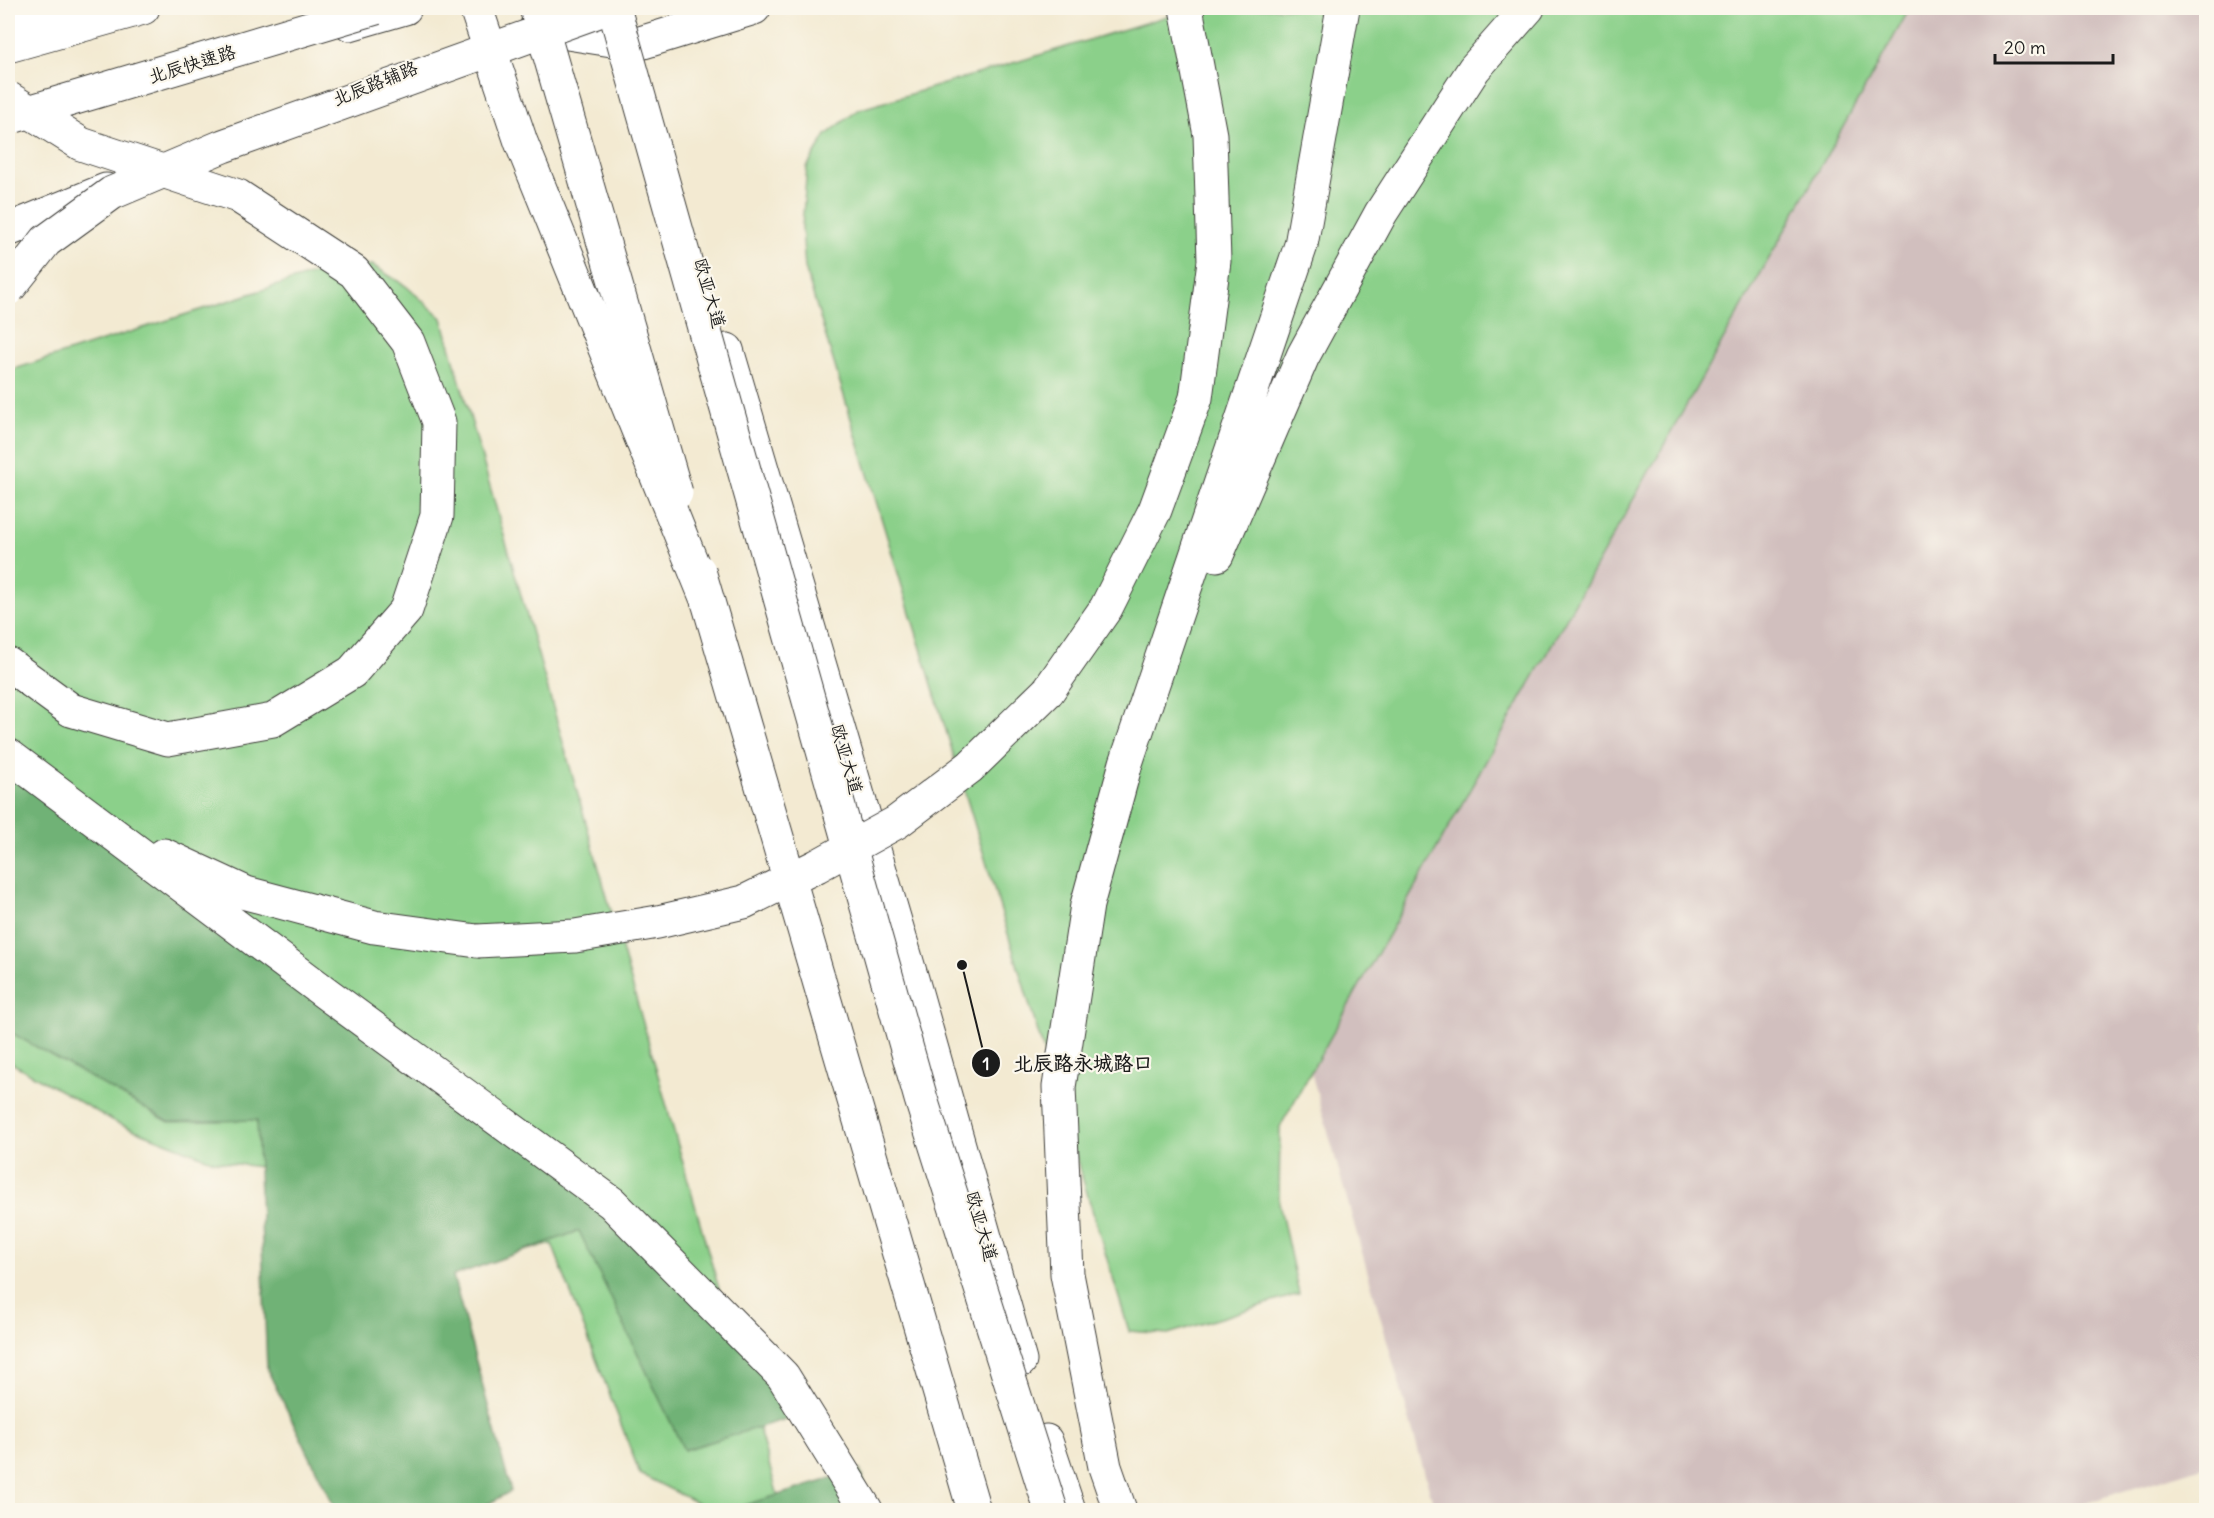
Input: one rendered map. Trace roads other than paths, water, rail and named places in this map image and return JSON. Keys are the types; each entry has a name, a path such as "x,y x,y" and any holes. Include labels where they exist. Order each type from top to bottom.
{"main road":[{"path":"8,18 46,8"},
{"path":"8,46 143,8"},
{"name":"北辰快速路","path":"8,118 376,8"},
{"path":"8,130 405,8"},
{"path":"476,8 521,142 707,600"},
{"path":"8,289 46,241 112,193 223,146 607,8"},
{"path":"615,8 921,1099 1052,1510"},
{"name":"欧亚大道","path":"627,8 912,979 1024,1378 1069,1510"},
{"name":"北辰路辅路","path":"8,230 430,61 532,14 637,44 754,8"},
{"path":"100,824 246,893 374,927 477,941 575,936 658,922 744,903 897,822 970,767 1048,691 1106,608 1155,510 1196,398 1214,261 1210,135 1186,8"},
{"path":"1120,1510 1105,1467 1067,1274 1059,1087 1087,905 1126,763 1301,245 1343,8"},
{"path":"1126,763 1303,356 1381,213 1473,69 1528,8"},
{"path":"532,14 974,1510"},
{"path":"532,14 597,262 839,1108 960,1510"},
{"path":"8,98 81,144 238,196 354,272 408,342 439,422 437,516 406,610 352,672 273,720 168,739 70,710 8,664"},
{"path":"8,755 336,1001 612,1203 783,1376 866,1510"}],"place":[{"name":"北辰路永城路口","path":"962,965"}]}
